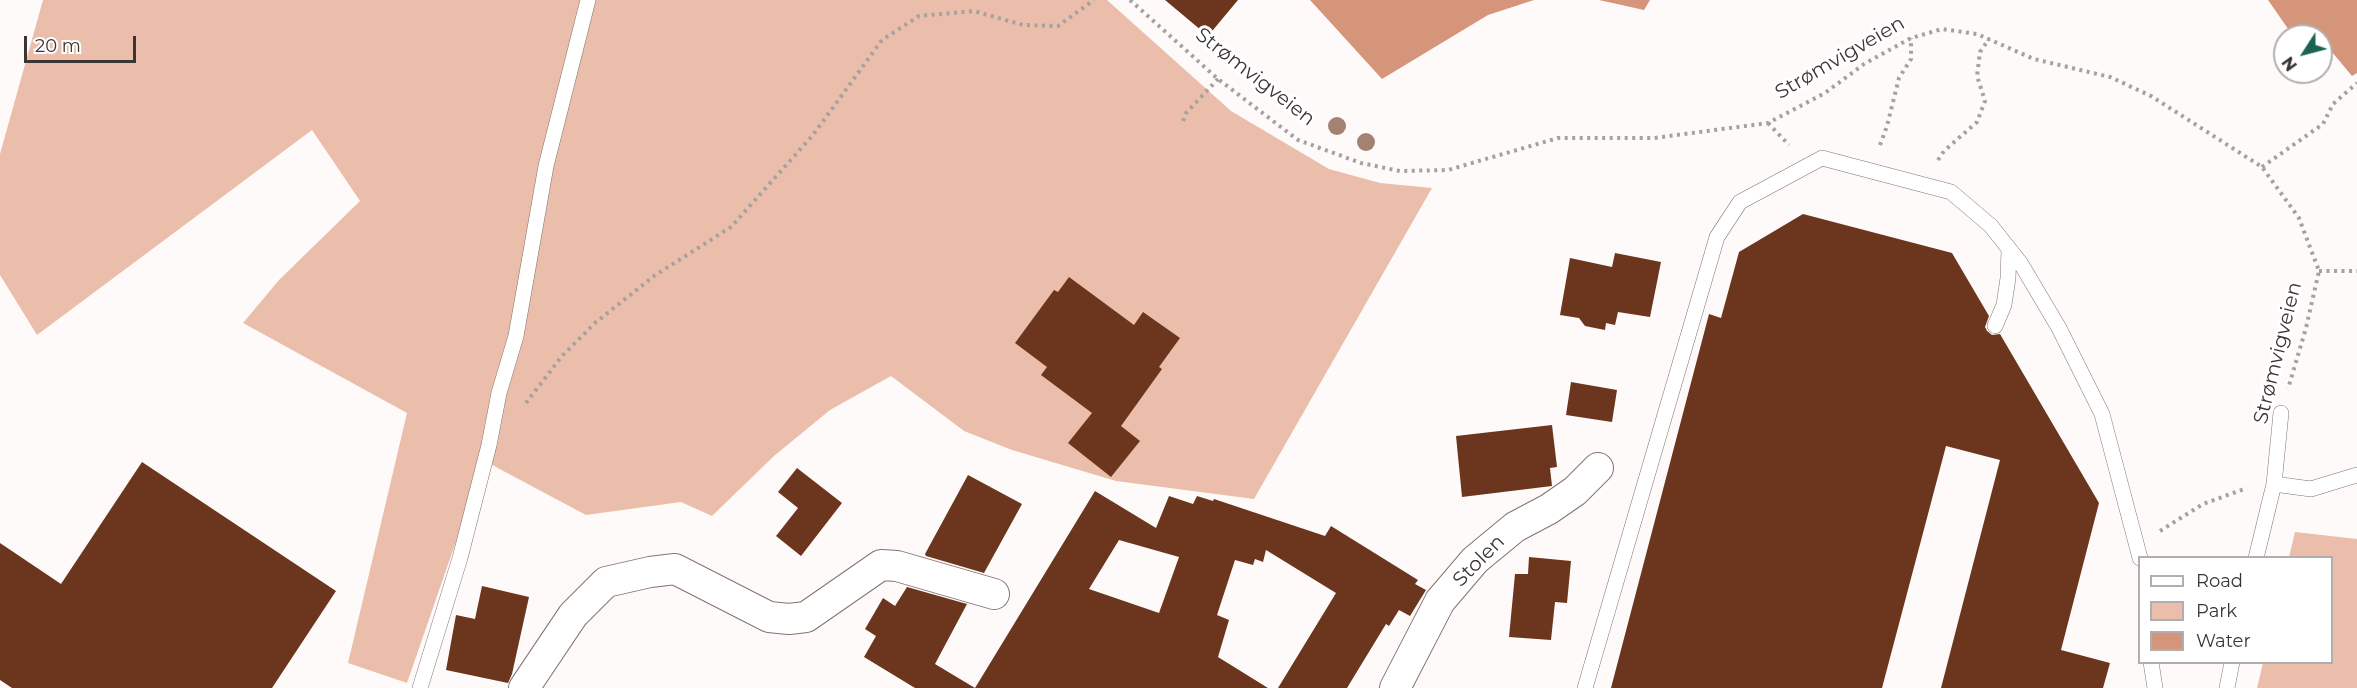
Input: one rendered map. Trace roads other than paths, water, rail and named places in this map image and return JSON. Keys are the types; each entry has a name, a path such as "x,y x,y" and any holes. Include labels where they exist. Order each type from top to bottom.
{"street":[{"name":"Stolen","path":"1395,688 1440,601 1475,560 1515,526 1550,509 1575,491 1598,468"},
{"path":"524,688 573,615 606,582 650,572 675,570 770,617 789,619 806,617 882,565 897,567 994,594"}],"lane":[{"path":"420,688 460,558 489,445 499,393 516,336 546,166 588,0"},
{"path":"1584,688 1717,237 1740,202 1822,159 1952,192 1990,226 2021,264 2059,328 2102,414 2139,554"},
{"path":"1995,326 2004,305 2008,278 2008,249"},
{"name":"Strømvigveien","path":"2256,556 2274,484 2281,412"},
{"path":"2274,484 2311,489 2357,475"},
{"path":"2151,664 2155,688"},
{"path":"2228,688 2232,664"}],"water":[{"path":"1310,0 1534,0 1488,15 1382,79"},
{"path":"1599,0 1650,0 1644,10"},
{"path":"2268,0 2357,0 2357,73 2352,76 2333,53 2333,24 2285,24"}]}
